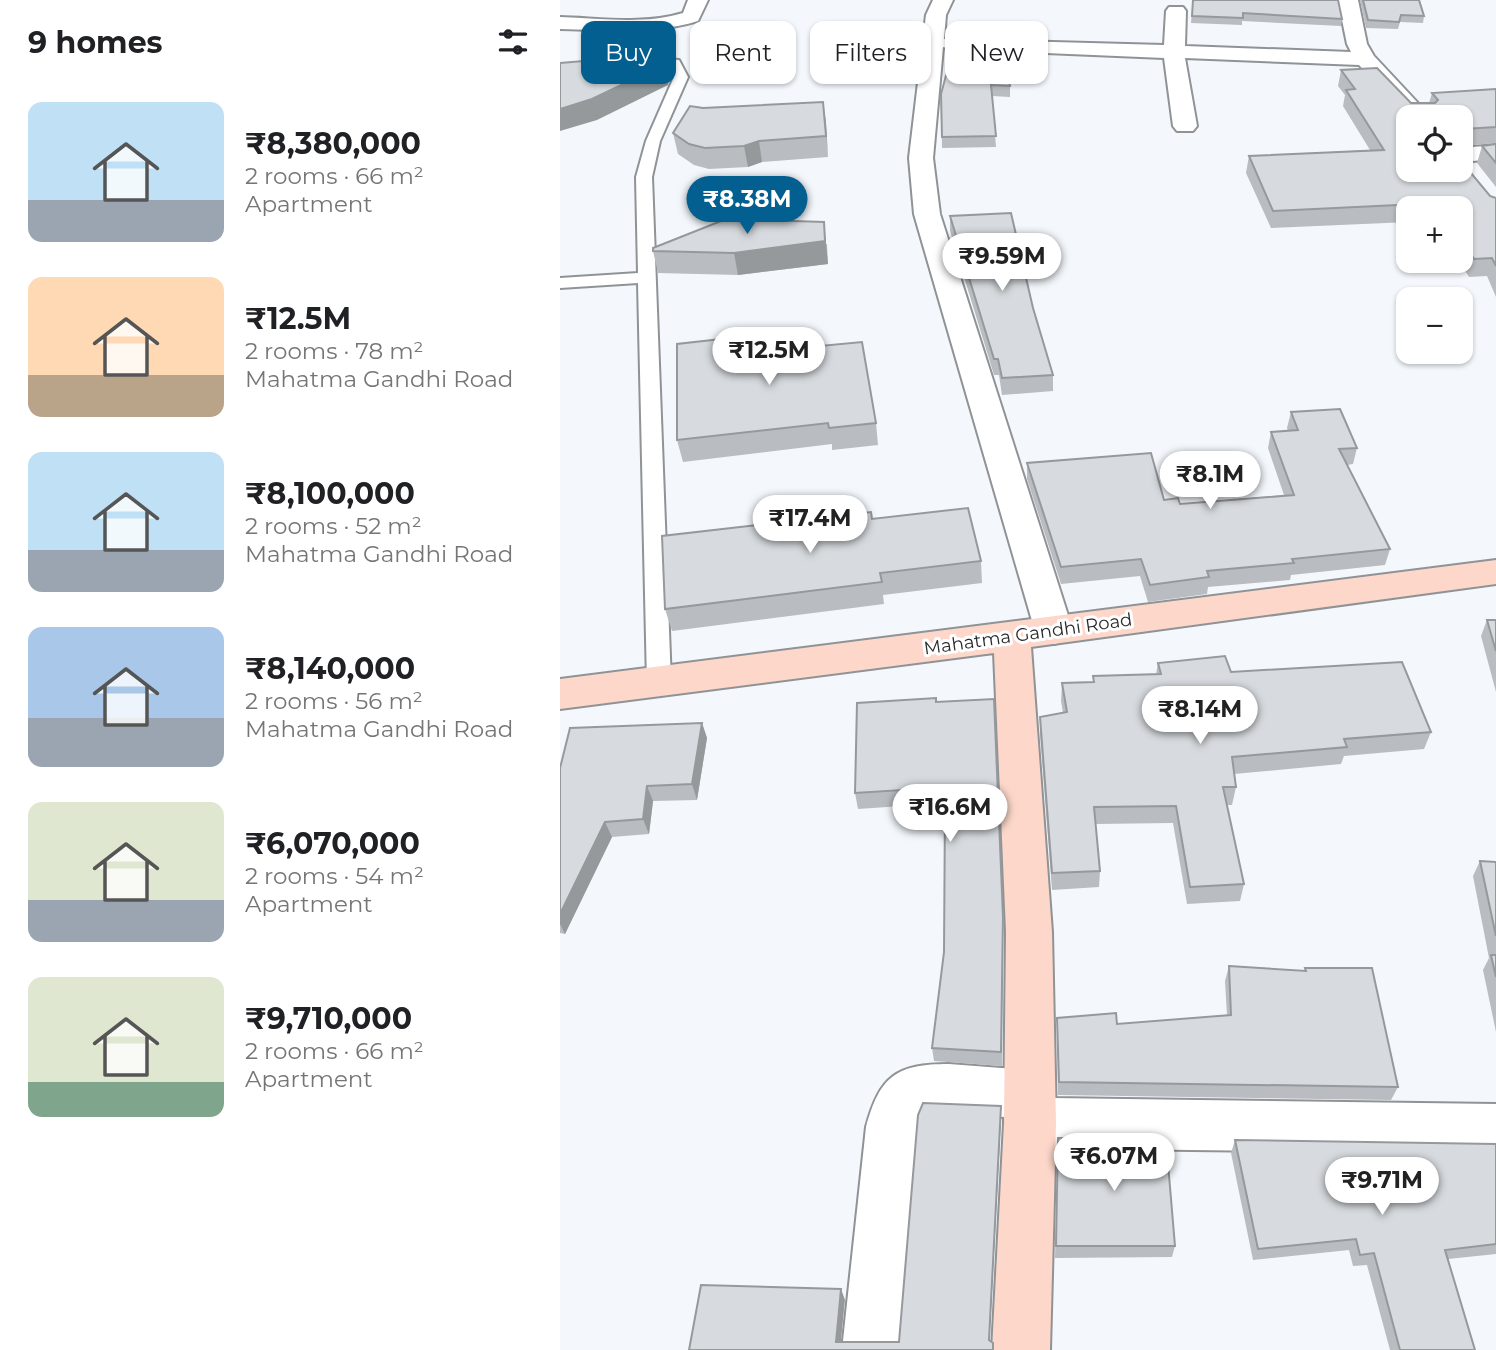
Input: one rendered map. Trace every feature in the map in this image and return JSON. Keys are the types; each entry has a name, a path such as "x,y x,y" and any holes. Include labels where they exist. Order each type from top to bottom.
{"main road":[{"name":"Mahatma Gandhi Road","path":"560,694 1496,572"},
{"path":"1020,1350 1030,1109 1029,932 1033,634"}],"street":[{"path":"560,23 656,24 680,21 691,17 698,0"},
{"path":"943,0 936,16 921,158 927,214 1033,634"},
{"path":"1348,0 1357,44 1365,60 1408,105"},
{"path":"1175,10 1174,53 1185,126"},
{"path":"935,43 1365,60"},
{"path":"1473,161 1496,152"},
{"path":"871,1350 892,1127 897,1107 909,1093 932,1088 1030,1109 1496,1129"}],"lane":[{"path":"659,683 644,177 653,141 681,77 676,67"},
{"path":"560,283 649,277"}],"building":[{"path":"1193,0 1338,0 1342,19 1243,13 1243,18 1192,16"},
{"path":"1363,0 1419,0 1424,16 1401,15 1399,22 1368,20"},
{"path":"581,61 581,84 623,84 592,99 560,109 560,63"},
{"path":"1377,68 1411,103 1435,103 1438,100 1432,93 1496,89 1496,127 1473,128 1473,105 1396,105 1396,182 1473,182 1473,175 1490,196 1496,198 1496,266 1492,258 1473,257 1473,196 1396,196 1396,205 1273,211 1249,156 1384,150 1346,90 1355,89 1341,70"},
{"path":"945,79 945,84 1010,84 1010,86 991,85 996,136 942,137 941,94"},
{"path":"823,102 826,136 705,148 689,144 673,133 690,106 703,108"},
{"path":"1496,144 1496,163 1482,146"},
{"path":"1011,213 1033,308 1053,375 1002,378 950,216"},
{"path":"735,219 824,222 825,241 734,253 653,251 653,248 721,221"},
{"path":"776,333 778,350 862,342 876,423 829,428 828,423 677,440 677,344"},
{"path":"1340,409 1357,448 1339,449 1390,549 1292,559 1294,563 1207,571 1209,577 1150,585 1141,559 1061,567 1027,463 1151,453 1164,500 1178,498 1180,504 1294,495 1271,432 1298,430 1291,412"},
{"path":"968,508 981,561 880,573 882,582 665,609 662,536 871,512 872,519"},
{"path":"1487,620 1496,620 1496,651"},
{"path":"1225,656 1231,672 1402,662 1431,732 1344,739 1347,747 1232,757 1236,787 1223,787 1244,884 1190,887 1176,806 1094,807 1100,871 1052,873 1040,717 1067,712 1062,683 1094,682 1093,676 1161,674 1158,663"},
{"path":"936,698 936,702 994,699 1003,917 1001,1052 932,1048 944,952 945,802 902,806 902,790 855,793 857,703"},
{"path":"702,723 692,784 647,786 643,819 605,822 560,914 560,768 570,728"},
{"path":"1480,861 1496,862 1496,936"},
{"path":"1491,955 1496,955 1496,977"},
{"path":"1229,966 1306,971 1305,968 1372,968 1398,1087 1059,1082 1057,1018 1116,1013 1117,1024 1231,1015"},
{"path":"923,1103 1001,1106 989,1340 993,1343 993,1350 689,1350 701,1285 841,1289 836,1342 899,1342 918,1115"},
{"path":"1058,1138 1166,1140 1175,1246 1056,1246"},
{"path":"1235,1140 1496,1144 1496,1244 1445,1250 1475,1350 1400,1350 1374,1253 1360,1255 1356,1239 1258,1249"}]}
